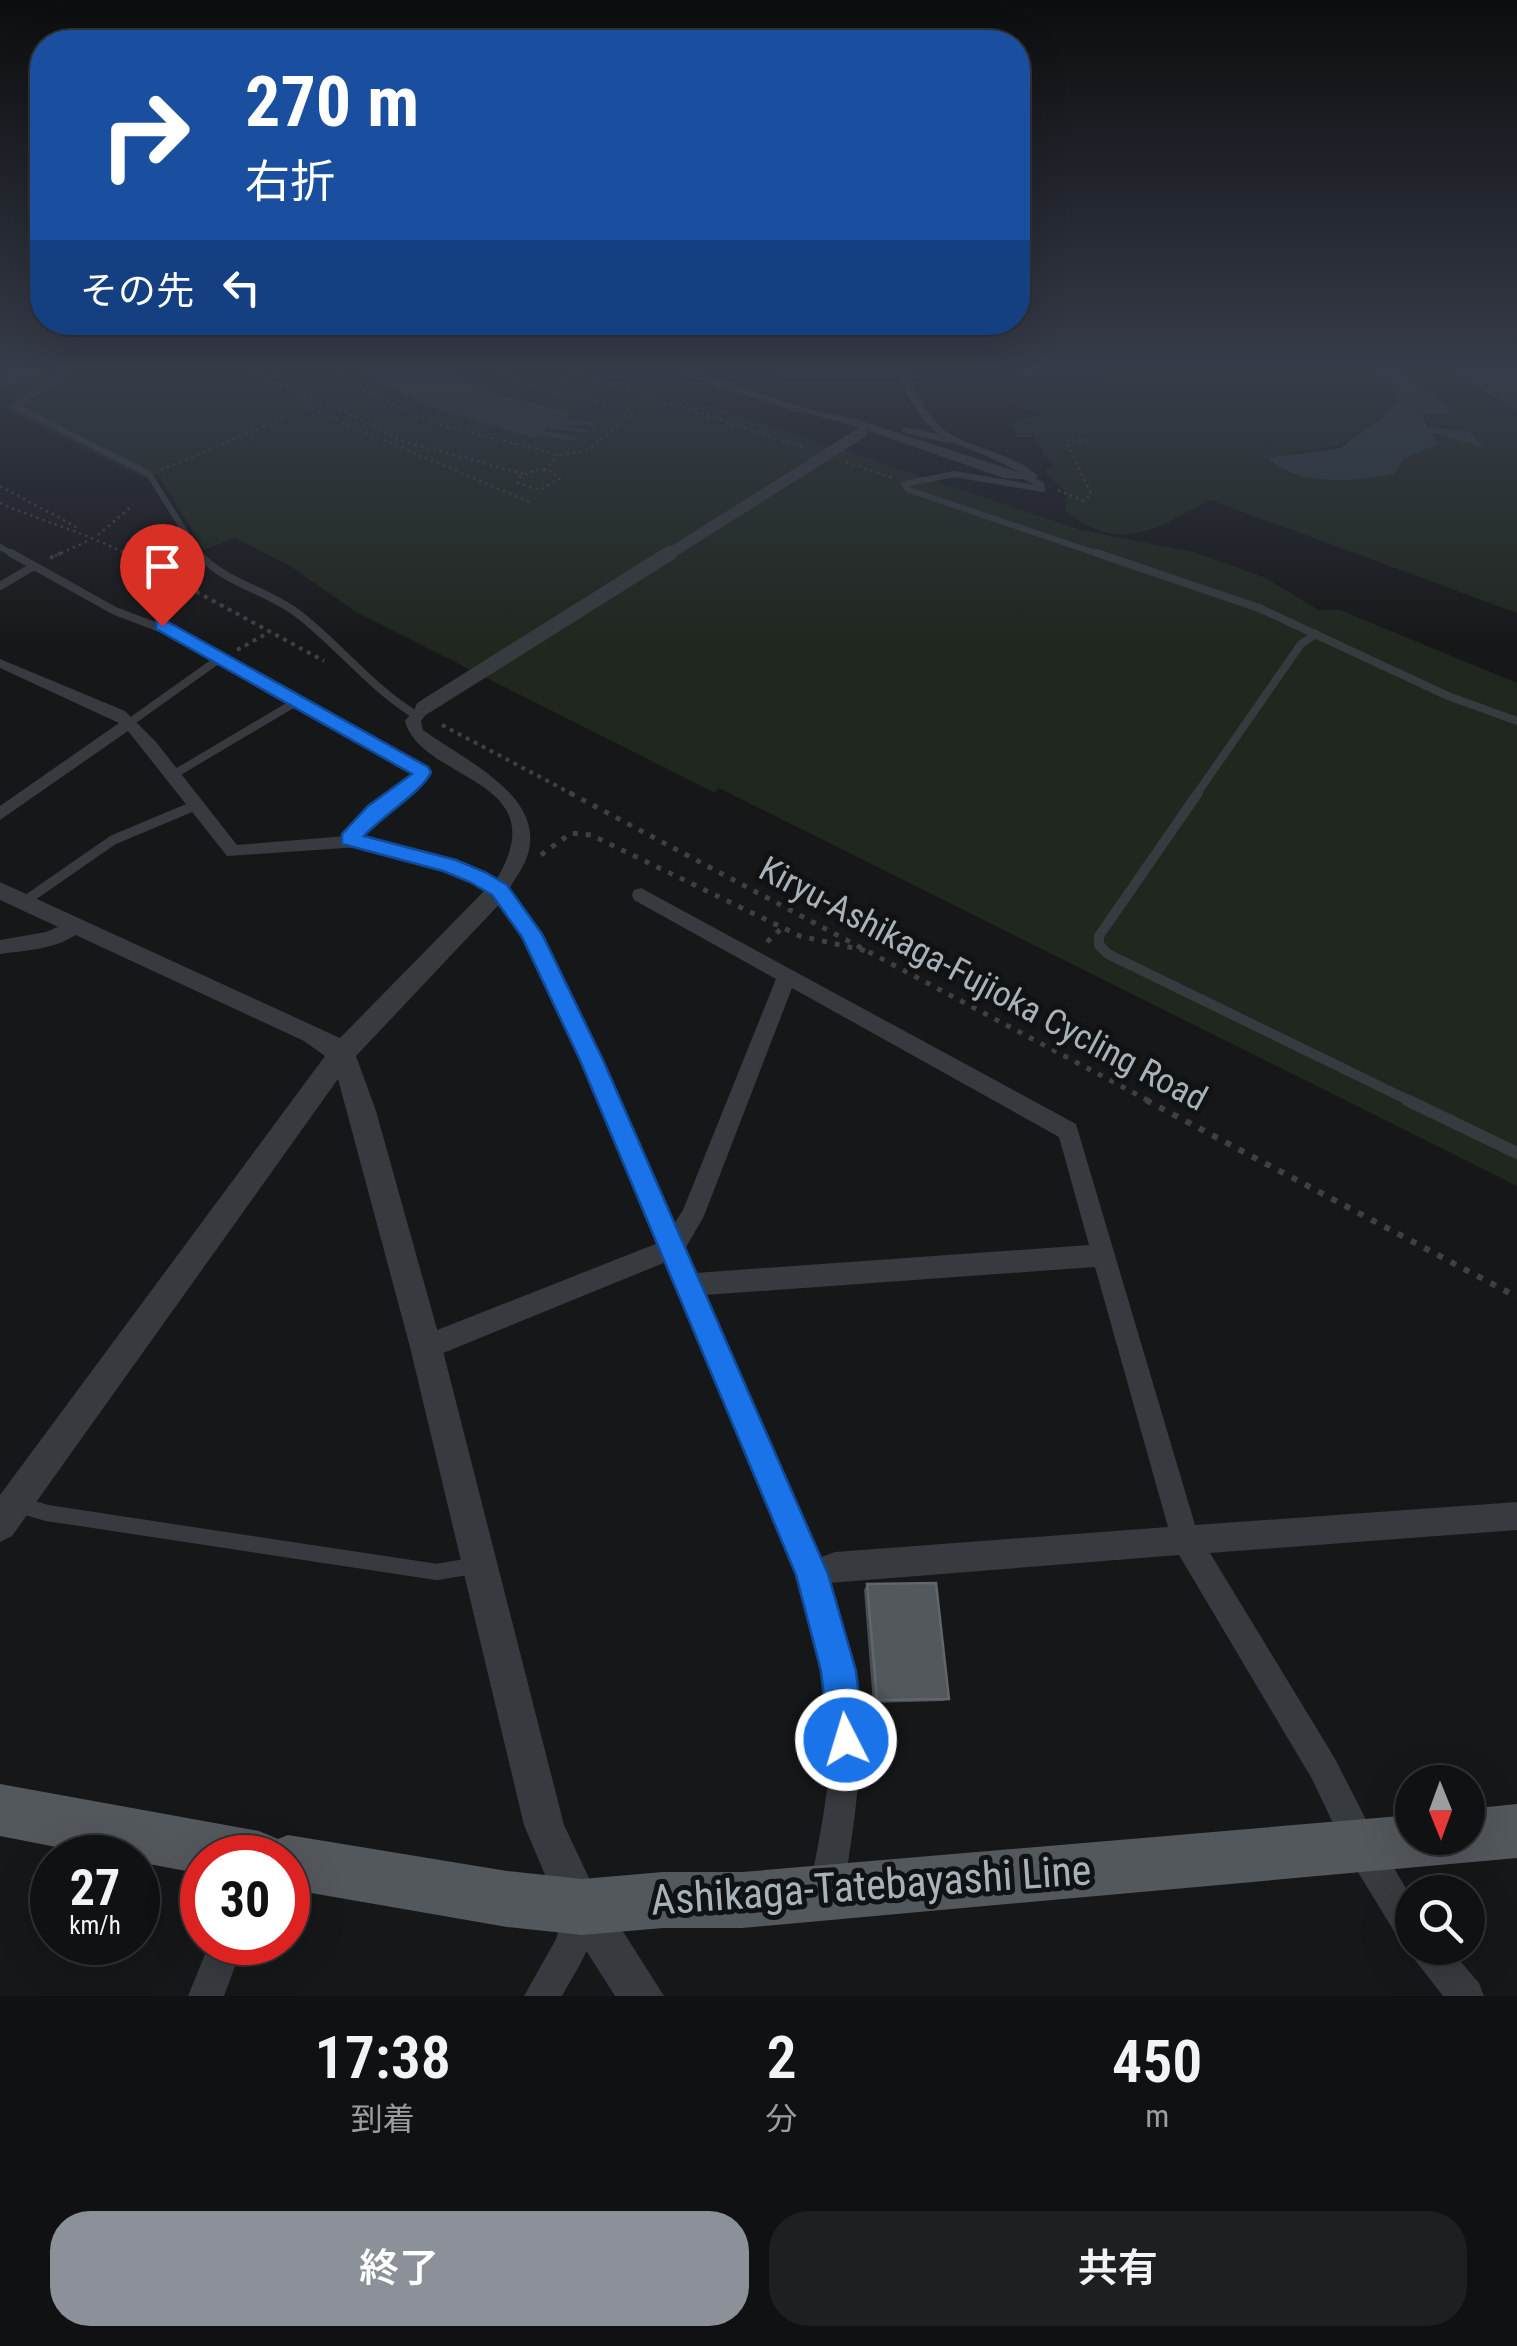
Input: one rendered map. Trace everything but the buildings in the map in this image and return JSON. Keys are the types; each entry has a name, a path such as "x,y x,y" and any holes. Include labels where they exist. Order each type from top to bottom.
{"main road":[{"path":"0,1810 180,1843"},
{"path":"1485,1835 1517,1832"},
{"name":"Ashikaga-Tatebayashi Line","path":"310,1866 507,1900 582,1908 663,1900 742,1900 1395,1844"}],"street":[{"path":"7,1514 342,1053 499,890 519,862 515,810 492,782 416,732 413,725 423,714 819,460"},
{"path":"961,460 1008,475 1028,478 1032,474 1000,460"},
{"path":"0,664 129,722 146,737 171,776 233,852 350,839 449,865 499,890 531,934 584,1044 812,1574 839,1671 846,1740 826,1890"},
{"path":"0,814 129,722"},
{"path":"7,894 313,1034 342,1053 362,1111 426,1346 544,1825 557,1863 582,1908 642,1996"},
{"path":"640,895 786,979 1068,1131 1186,1538 1323,1768 1362,1847 1395,1901"},
{"path":"0,946 50,939 76,926"},
{"path":"426,1346 671,1249 692,1216 786,979"},
{"path":"687,1284 1101,1254"},
{"path":"812,1574 835,1566 1517,1516"},
{"path":"542,1996 571,1946 582,1908"},
{"path":"206,1996 218,1965"},
{"path":"1441,1965 1466,1996"}],"lane":[{"path":"121,460 149,474 202,560 296,612 394,702 423,714"},
{"path":"904,484 954,474 1042,489 1028,478"},
{"path":"904,484 910,490 1259,608 1448,696 1517,721"},
{"path":"0,547 115,611 162,626 422,772 420,779 375,810 350,839"},
{"path":"0,586 34,566"},
{"path":"1316,634 1300,644 1099,936 1100,945 1140,970 1517,1154"},
{"path":"129,722 219,659"},
{"path":"171,776 296,702"},
{"path":"7,894 113,840 194,806"},
{"path":"7,1514 48,1513 436,1572 481,1564"}],"path":[{"path":"149,474 182,460"},
{"path":"431,460 532,502"},
{"path":"470,460 524,474 544,470 559,476 556,485 538,490 525,488 518,480 524,474"},
{"path":"544,470 554,460"},
{"path":"840,460 904,484"},
{"path":"1040,484 1084,501 1090,498 1075,460"},
{"path":"0,486 333,666"},
{"path":"0,504 50,525 87,533"},
{"path":"98,535 132,505"},
{"path":"50,558 90,540"},
{"path":"243,647 264,635"},
{"name":"Kiryu-Ashikaga-Fujioka Cycling Road","path":"423,714 1517,1297"},
{"path":"538,858 571,832 592,835 827,944 871,951"}],"shaded area":[{"path":"108,460 872,460 1081,530 1193,552 1264,577 1319,610 1340,610 1517,683 1517,1186 719,788 715,793 356,612 290,566 235,538 204,550 158,474 143,478"},
{"path":"1048,460 1517,460 1517,613 1210,500 1155,528 1121,535 1104,532 1065,511 1067,492 1044,471 1053,467"},
{"path":"1271,460 1403,460 1394,474 1362,479 1311,478 1281,468"}],"route":[{"path":"162,626 422,772 420,779 375,810 350,839 449,865 499,890 516,909 592,1060 812,1574 839,1671 846,1740"}]}
